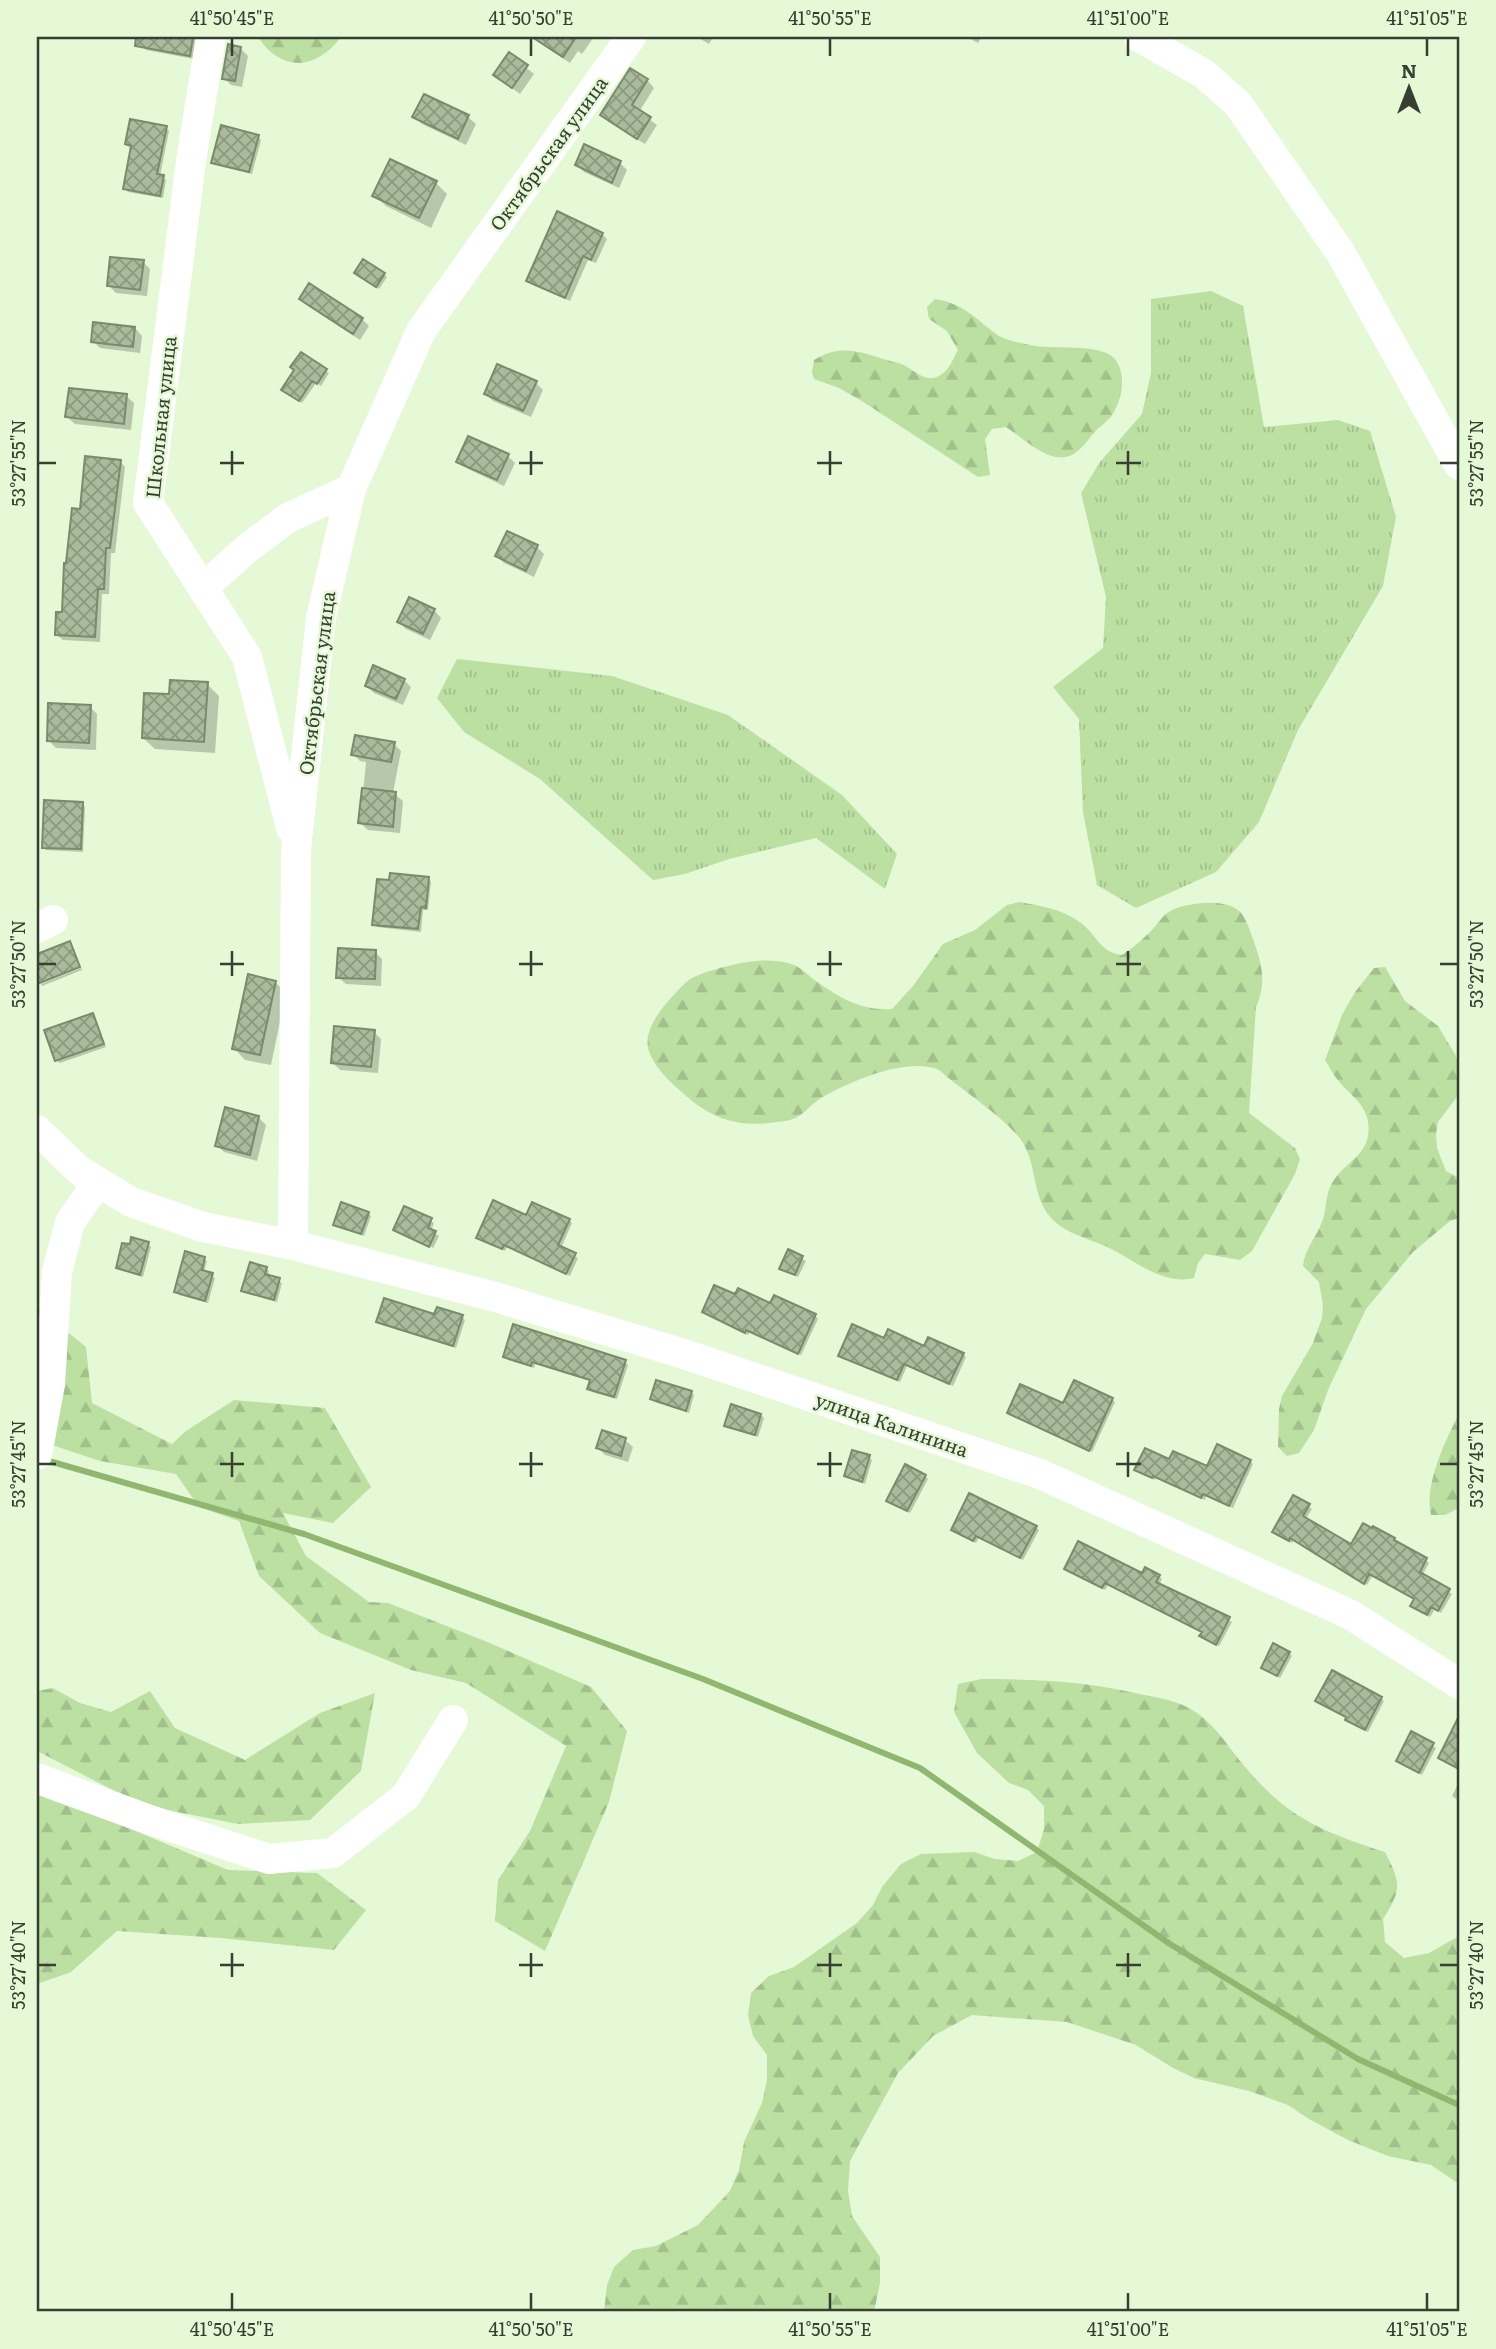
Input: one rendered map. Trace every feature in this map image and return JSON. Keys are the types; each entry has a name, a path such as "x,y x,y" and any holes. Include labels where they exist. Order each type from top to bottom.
{"street":[{"name":"Школьная улица","path":"211,37 191,161 148,503 247,657 296,849"},
{"name":"Октябрьская улица","path":"293,1245 296,849 321,618 351,489 421,331 631,37"},
{"path":"1139,37 1204,74 1238,104 1340,252 1459,466"},
{"path":"204,587 249,547 288,518 351,489"},
{"name":"улица Калинина","path":"37,1130 80,1171 131,1202 203,1227 293,1245 492,1296 684,1354 1040,1474 1351,1615 1459,1684"},
{"path":"37,1455 50,1384 57,1272 70,1222 98,1182"},
{"path":"37,1778 147,1819 269,1859 333,1853 406,1796 453,1720"}],"green space":[{"path":"258,37 341,37 321,56 299,63 278,57 267,49"},
{"path":"1211,291 1243,306 1264,427 1338,420 1370,431 1396,517 1383,586 1298,730 1259,822 1216,872 1136,908 1097,885 1083,812 1079,719 1053,687 1103,648 1106,597 1081,493 1100,462 1142,414 1151,373 1151,299"},
{"path":"935,299 963,309 1010,341 1107,353 1118,365 1122,380 1118,404 1110,418 1078,451 1063,457 1044,453 1006,427 992,429 985,439 990,475 978,477 865,403 839,388 814,379 814,360 831,352 848,350 899,363 925,377 934,378 942,374 958,350 947,331 929,319 927,307"},
{"path":"457,659 612,676 728,715 842,795 897,854 885,889 816,838 729,859 685,874 653,880 540,779 464,732 437,698"},
{"path":"1019,902 1067,914 1087,928 1108,951 1122,955 1144,938 1167,913 1177,908 1218,903 1236,909 1244,917 1262,973 1256,1007 1249,1113 1295,1148 1300,1159 1295,1174 1252,1251 1240,1260 1205,1254 1198,1263 1194,1278 1170,1278 1062,1227 1043,1206 1028,1152 1018,1136 1000,1118 939,1070 911,1066 877,1073 830,1093 793,1119 754,1124 722,1118 702,1108 668,1080 650,1054 648,1036 656,1017 682,986 700,974 747,962 785,962 854,1003 872,1008 892,1009 913,986 943,944 975,930 1007,905"},
{"path":"1385,967 1405,1001 1438,1026 1456,1056 1459,1067 1459,1094 1438,1122 1436,1134 1437,1148 1446,1171 1459,1178 1459,1218 1450,1221 1413,1252 1366,1309 1328,1390 1314,1430 1299,1453 1287,1456 1278,1447 1282,1396 1313,1343 1322,1318 1319,1282 1303,1266 1304,1260 1322,1222 1331,1185 1358,1156 1369,1130 1362,1107 1338,1080 1325,1060 1342,1015 1355,992 1374,968"},
{"path":"37,1307 86,1347 92,1403 172,1444 186,1431 234,1400 325,1408 371,1487 333,1523 283,1513 306,1556 369,1602 388,1603 591,1687 627,1731 609,1802 545,1951 495,1921 498,1880 530,1831 566,1746 466,1683 411,1670 320,1633 259,1576 239,1521 199,1507 176,1474 100,1461 37,1440"},
{"path":"1459,1414 1459,1508 1445,1515 1431,1515 1430,1490 1433,1477"},
{"path":"981,1679 1078,1683 1181,1704 1205,1719 1262,1785 1293,1812 1344,1838 1385,1852 1394,1871 1397,1886 1394,1901 1383,1919 1385,1942 1404,1958 1429,1953 1459,1936 1459,2184 1431,2165 1388,2156 1348,2140 1288,2105 1249,2091 1194,2078 1136,2045 1067,2022 972,2015 933,2036 898,2073 850,2161 848,2191 852,2216 880,2257 880,2283 874,2312 604,2312 607,2285 614,2267 633,2250 656,2246 698,2225 730,2191 739,2170 744,2142 762,2103 767,2080 767,2055 753,2036 748,2015 751,1993 769,1976 794,1967 857,1923 901,1864 921,1854 974,1852 995,1859 1018,1861 1037,1852 1044,1829 1044,1806 1028,1790 1009,1783 977,1753 954,1712 958,1684"},
{"path":"53,1688 80,1703 111,1712 150,1691 175,1728 245,1760 320,1713 375,1693 361,1771 310,1820 238,1824 142,1805 37,1751 37,1691"},
{"path":"37,1795 131,1829 228,1870 317,1873 366,1910 334,1950 117,1931 71,1972 37,1984"}],"building":[{"path":"136,37 193,37 190,56 135,46"},
{"path":"532,37 576,37 563,57"},
{"path":"228,44 241,47 235,81 222,79"},
{"path":"509,52 528,65 512,88 493,75"},
{"path":"630,68 648,79 632,105 651,117 637,139 600,115"},
{"path":"424,94 469,115 458,139 412,117"},
{"path":"130,119 167,126 157,174 164,175 160,196 123,189 131,146 125,144"},
{"path":"221,125 259,135 249,172 211,163"},
{"path":"584,144 621,161 612,183 575,165"},
{"path":"390,159 437,181 419,218 372,196"},
{"path":"557,211 603,233 591,260 583,256 565,298 526,281"},
{"path":"110,257 144,260 140,290 107,286"},
{"path":"363,259 385,273 376,287 354,273"},
{"path":"309,283 363,318 353,334 299,299"},
{"path":"93,322 135,327 133,347 91,342"},
{"path":"301,352 327,369 317,384 312,381 299,401 281,390 294,370 290,367"},
{"path":"497,364 537,381 523,411 484,394"},
{"path":"69,388 127,394 124,424 65,417"},
{"path":"468,436 509,454 497,480 456,462"},
{"path":"85,456 121,460 110,548 106,548 104,589 98,589 95,637 55,635 56,612 62,612 64,563 72,508 80,509"},
{"path":"507,531 538,545 526,571 495,556"},
{"path":"409,597 435,609 423,634 397,622"},
{"path":"373,665 405,679 396,699 365,686"},
{"path":"170,680 208,682 204,742 142,738 144,693 169,694"},
{"path":"48,703 91,705 89,743 47,741"},
{"path":"355,735 395,742 391,762 351,755"},
{"path":"362,788 396,792 393,827 358,823"},
{"path":"44,800 83,802 81,849 42,848"},
{"path":"390,873 429,877 426,908 421,907 418,929 372,925 377,879 389,880"},
{"path":"70,941 80,967 37,984 37,954"},
{"path":"338,948 376,950 375,979 336,978"},
{"path":"248,974 276,981 260,1055 232,1049"},
{"path":"93,1013 104,1044 55,1061 44,1030"},
{"path":"334,1026 375,1030 371,1067 331,1063"},
{"path":"225,1107 259,1116 250,1155 215,1146"},
{"path":"493,1200 526,1215 532,1202 570,1219 558,1245 576,1253 566,1274 504,1245 502,1249 476,1238"},
{"path":"341,1202 369,1212 361,1234 333,1225"},
{"path":"404,1206 432,1218 428,1228 436,1231 429,1247 393,1230"},
{"path":"131,1237 149,1242 140,1275 116,1268 122,1243 130,1244"},
{"path":"788,1249 803,1256 795,1275 779,1269"},
{"path":"185,1251 205,1257 202,1270 213,1273 205,1301 174,1292"},
{"path":"250,1262 267,1267 265,1274 280,1278 274,1300 241,1291"},
{"path":"714,1285 735,1294 738,1288 770,1303 774,1295 816,1314 798,1354 702,1312"},
{"path":"384,1298 434,1314 437,1307 463,1315 453,1346 376,1322"},
{"path":"513,1324 626,1360 614,1397 587,1389 590,1380 532,1362 531,1366 503,1357"},
{"path":"852,1324 884,1338 888,1329 924,1346 928,1337 964,1353 949,1384 904,1364 897,1380 838,1356"},
{"path":"656,1380 692,1391 686,1411 650,1399"},
{"path":"1074,1380 1113,1398 1089,1451 1007,1413 1020,1384 1063,1403"},
{"path":"731,1404 761,1414 755,1435 724,1426"},
{"path":"602,1430 626,1438 621,1456 596,1448"},
{"path":"1217,1444 1251,1460 1229,1506 1203,1494 1201,1498 1134,1470 1145,1448 1169,1459 1173,1451 1207,1466"},
{"path":"852,1450 870,1455 862,1482 844,1476"},
{"path":"905,1464 926,1475 907,1511 886,1501"},
{"path":"969,1493 1037,1526 1020,1558 976,1536 973,1541 951,1530"},
{"path":"1293,1495 1310,1504 1303,1516 1351,1544 1363,1523 1395,1538 1394,1540 1427,1558 1420,1572 1450,1589 1438,1611 1431,1607 1427,1615 1410,1606 1414,1599 1369,1574 1364,1584 1290,1538 1289,1541 1272,1532"},
{"path":"1078,1541 1142,1573 1145,1567 1160,1575 1156,1582 1230,1617 1216,1645 1199,1636 1202,1632 1105,1583 1102,1588 1064,1569"},
{"path":"1273,1643 1290,1652 1277,1676 1261,1668"},
{"path":"1332,1670 1382,1697 1365,1730 1315,1701"},
{"path":"1459,1716 1459,1769 1438,1758"},
{"path":"1411,1731 1434,1743 1419,1773 1396,1761"}],"waterway":[{"path":"42,1459 304,1534 703,1679 920,1768 1170,1944 1358,2059 1459,2105"}]}
